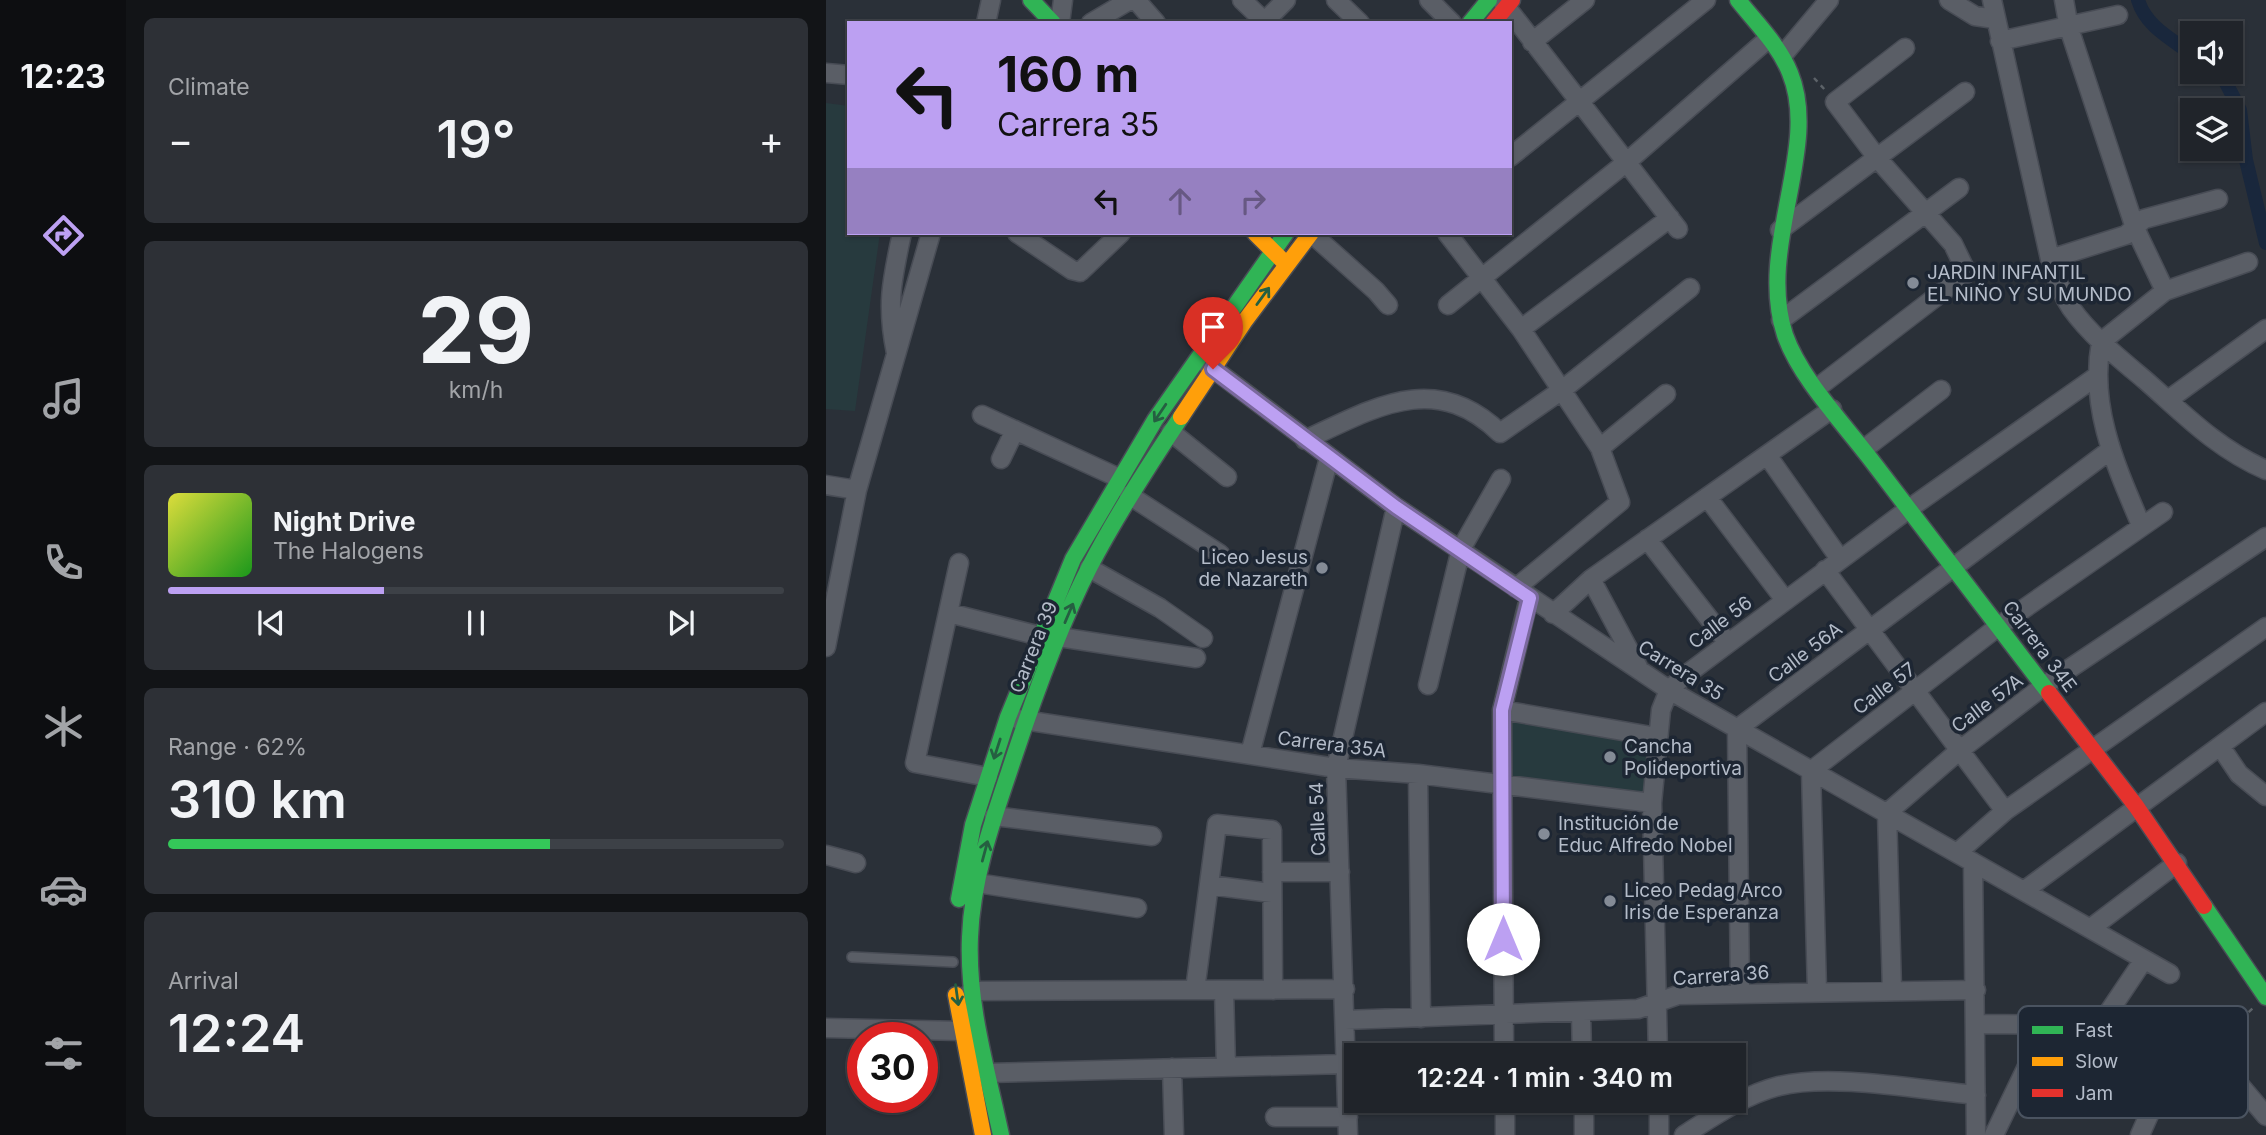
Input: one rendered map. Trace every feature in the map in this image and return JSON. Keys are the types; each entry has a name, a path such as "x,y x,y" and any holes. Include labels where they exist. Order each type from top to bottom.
{"main road":[{"path":"1031,0 1051,21"},
{"path":"1472,21 1489,0"},
{"path":"1738,0 1768,40 1783,55 1795,86 1798,131 1780,230 1781,320"},
{"path":"1494,21 1506,3"},
{"path":"1257,235 1286,264"},
{"name":"Carrera 39","path":"983,1135 962,1031 953,962 961,877 988,777 1008,718 1073,559 1119,478 1198,357 1284,235"},
{"name":"Carrera 39","path":"1001,1135 971,991 970,936 976,883 994,816 1026,720 1088,568 1129,495 1213,369 1309,235"},
{"name":"Carrera 34E","path":"1781,320 1787,337 1832,409 2136,806 2266,996"}],"street":[{"path":"986,21 991,0"},
{"path":"1060,21 1063,0"},
{"path":"1094,21 1130,0"},
{"path":"1136,0 1154,21"},
{"path":"1242,0 1263,21"},
{"path":"1265,21 1286,0"},
{"path":"1336,0 1358,21"},
{"path":"1429,0 1450,21"},
{"path":"1532,42 1585,0"},
{"path":"1512,155 1706,0"},
{"path":"1783,55 1829,0"},
{"path":"1949,0 1975,16 1995,19"},
{"path":"1992,0 2050,259 2060,289 2071,309 2101,342 2222,448 2266,470"},
{"path":"2064,0 2069,28 2135,228 2165,291"},
{"path":"1506,3 1532,42 1674,223 1521,329"},
{"path":"2000,41 2069,28 2118,15"},
{"path":"1448,305 1628,161 1768,40"},
{"path":"1817,388 1965,278 1968,268 1953,244 1878,159 1835,102 1905,48"},
{"path":"826,73 847,75"},
{"path":"1780,230 1965,92"},
{"path":"1781,320 1959,188"},
{"path":"2050,259 2126,235 2144,219 2218,199"},
{"path":"897,355 890,323 889,293 902,235"},
{"path":"826,648 857,490 930,235"},
{"path":"1021,235 1072,270 1080,272 1119,235"},
{"path":"1313,235 1376,290 1388,305"},
{"path":"1448,235 1521,329 1600,448 1620,502 1523,593 1502,710 1504,1043"},
{"path":"2141,525 2109,451 2097,376 2101,342 2165,291 2248,262"},
{"path":"1305,440 1393,401 1437,399 1471,409 1500,433 1562,390 1690,288"},
{"path":"2168,400 2266,329"},
{"name":"Carrera 35","path":"1198,357 1396,507 1669,690 2170,974"},
{"name":"Calle 56","path":"1669,690 1910,508 2097,376"},
{"path":"1864,449 1941,390"},
{"path":"1600,448 1666,394"},
{"path":"1553,614 1591,579 1832,409"},
{"path":"982,415 1119,478"},
{"path":"1001,459 1015,430"},
{"path":"1171,432 1227,477"},
{"name":"Calle 56A","path":"1737,729 2109,451"},
{"path":"1767,455 1871,628 2005,811"},
{"path":"1250,754 1329,458"},
{"path":"1428,685 1461,549 1501,479"},
{"path":"826,485 857,490"},
{"path":"1129,495 1220,554"},
{"path":"1707,496 1785,600"},
{"name":"Calle 54","path":"1346,1043 1336,768 1396,507"},
{"name":"Calle 57","path":"1811,771 1998,626 2163,512"},
{"name":"Calle 57A","path":"1887,813 1960,750 2045,685 2266,537"},
{"path":"1647,539 1728,643"},
{"path":"959,563 915,763 988,777"},
{"path":"1088,568 1129,589 1202,638"},
{"path":"1591,579 1640,670"},
{"path":"949,613 1040,636"},
{"path":"1957,853 2005,811 2266,627"},
{"path":"1059,637 1196,658"},
{"path":"1658,1043 1652,803 1657,737 1669,690"},
{"path":"1502,710 1657,737"},
{"path":"2025,890 2266,712"},
{"name":"Carrera 35A","path":"1008,718 1336,768 1418,774 1502,787 1652,803"},
{"path":"1737,729 1740,992"},
{"path":"2220,746 2239,774 2266,796"},
{"path":"1811,771 1817,991"},
{"path":"1418,774 1421,1018"},
{"path":"1887,813 1892,990"},
{"path":"994,816 1152,836"},
{"path":"1195,990 1217,824 1272,830 1273,990"},
{"path":"826,855 856,863"},
{"path":"1973,862 1977,1024 1976,1135"},
{"path":"2091,928 2177,863"},
{"path":"1272,872 1340,872"},
{"path":"976,883 1137,908"},
{"path":"1209,885 1272,893"},
{"path":"2113,1006 2143,961"},
{"path":"971,991 1345,989"},
{"path":"1224,990 1226,1067"},
{"name":"Carrera 36","path":"1345,1020 1638,1009 1678,995 1740,992 1976,990"},
{"path":"1581,1013 1582,1043"},
{"path":"1977,1024 2018,1025"},
{"path":"826,1028 962,1031"},
{"path":"988,1073 1344,1064"},
{"path":"1172,1069 1174,1135"},
{"path":"1684,1135 1749,1097 1780,1086 1818,1082 1976,1095"},
{"path":"1994,1135 2018,1085"},
{"path":"2248,1095 2266,1116"},
{"name":"Calle 54","path":"1348,1113 1348,1135"},
{"path":"1505,1113 1505,1135"},
{"path":"1584,1113 1584,1135"},
{"path":"1658,1113 1659,1135"},
{"path":"1275,1117 1348,1117"}],"lane":[{"path":"852,957 953,962"}],"path":[{"path":"2248,1013 2266,996"}],"green space":[{"path":"826,103 847,106 847,235 880,235 855,411 826,409"},
{"path":"1502,710 1657,737 1652,803 1502,787"}],"waterway":[{"path":"2138,0 2153,25 2180,46"},
{"path":"2227,84 2240,110 2246,160 2266,243"}],"traffic: fast":[{"path":"1031,0 1051,21"},
{"path":"1472,21 1489,0"},
{"path":"1738,0 1780,53 1790,73 1797,102 1798,133 1778,267 1778,302 1785,335 1792,351 1824,400 2049,693"},
{"path":"959,899 973,825 1008,717 1073,559 1155,420 1285,235"},
{"path":"1001,1135 979,1037 970,962 974,895 984,853 1036,694 1078,590 1122,509 1181,417"},
{"path":"2204,906 2266,997"}],"traffic: slow":[{"path":"1257,235 1284,262"},
{"path":"1181,417 1244,322 1309,235"},
{"path":"956,995 983,1135"}],"traffic: jam":[{"path":"1495,21 1512,0"},
{"path":"2049,693 2136,806 2204,906"}],"place":[{"name":"JARDIN INFANTIL EL NIÑO Y SU MUNDO","path":"1913,283"},
{"name":"Liceo Jesus de Nazareth","path":"1322,568"},
{"name":"Cancha Polideportiva","path":"1610,757"},
{"name":"Institución de Educ Alfredo Nobel","path":"1544,834"},
{"name":"Liceo Pedag Arco Iris de Esperanza","path":"1610,901"}],"route":[{"path":"1213,369 1396,507 1530,598 1502,710 1503,939"}]}
